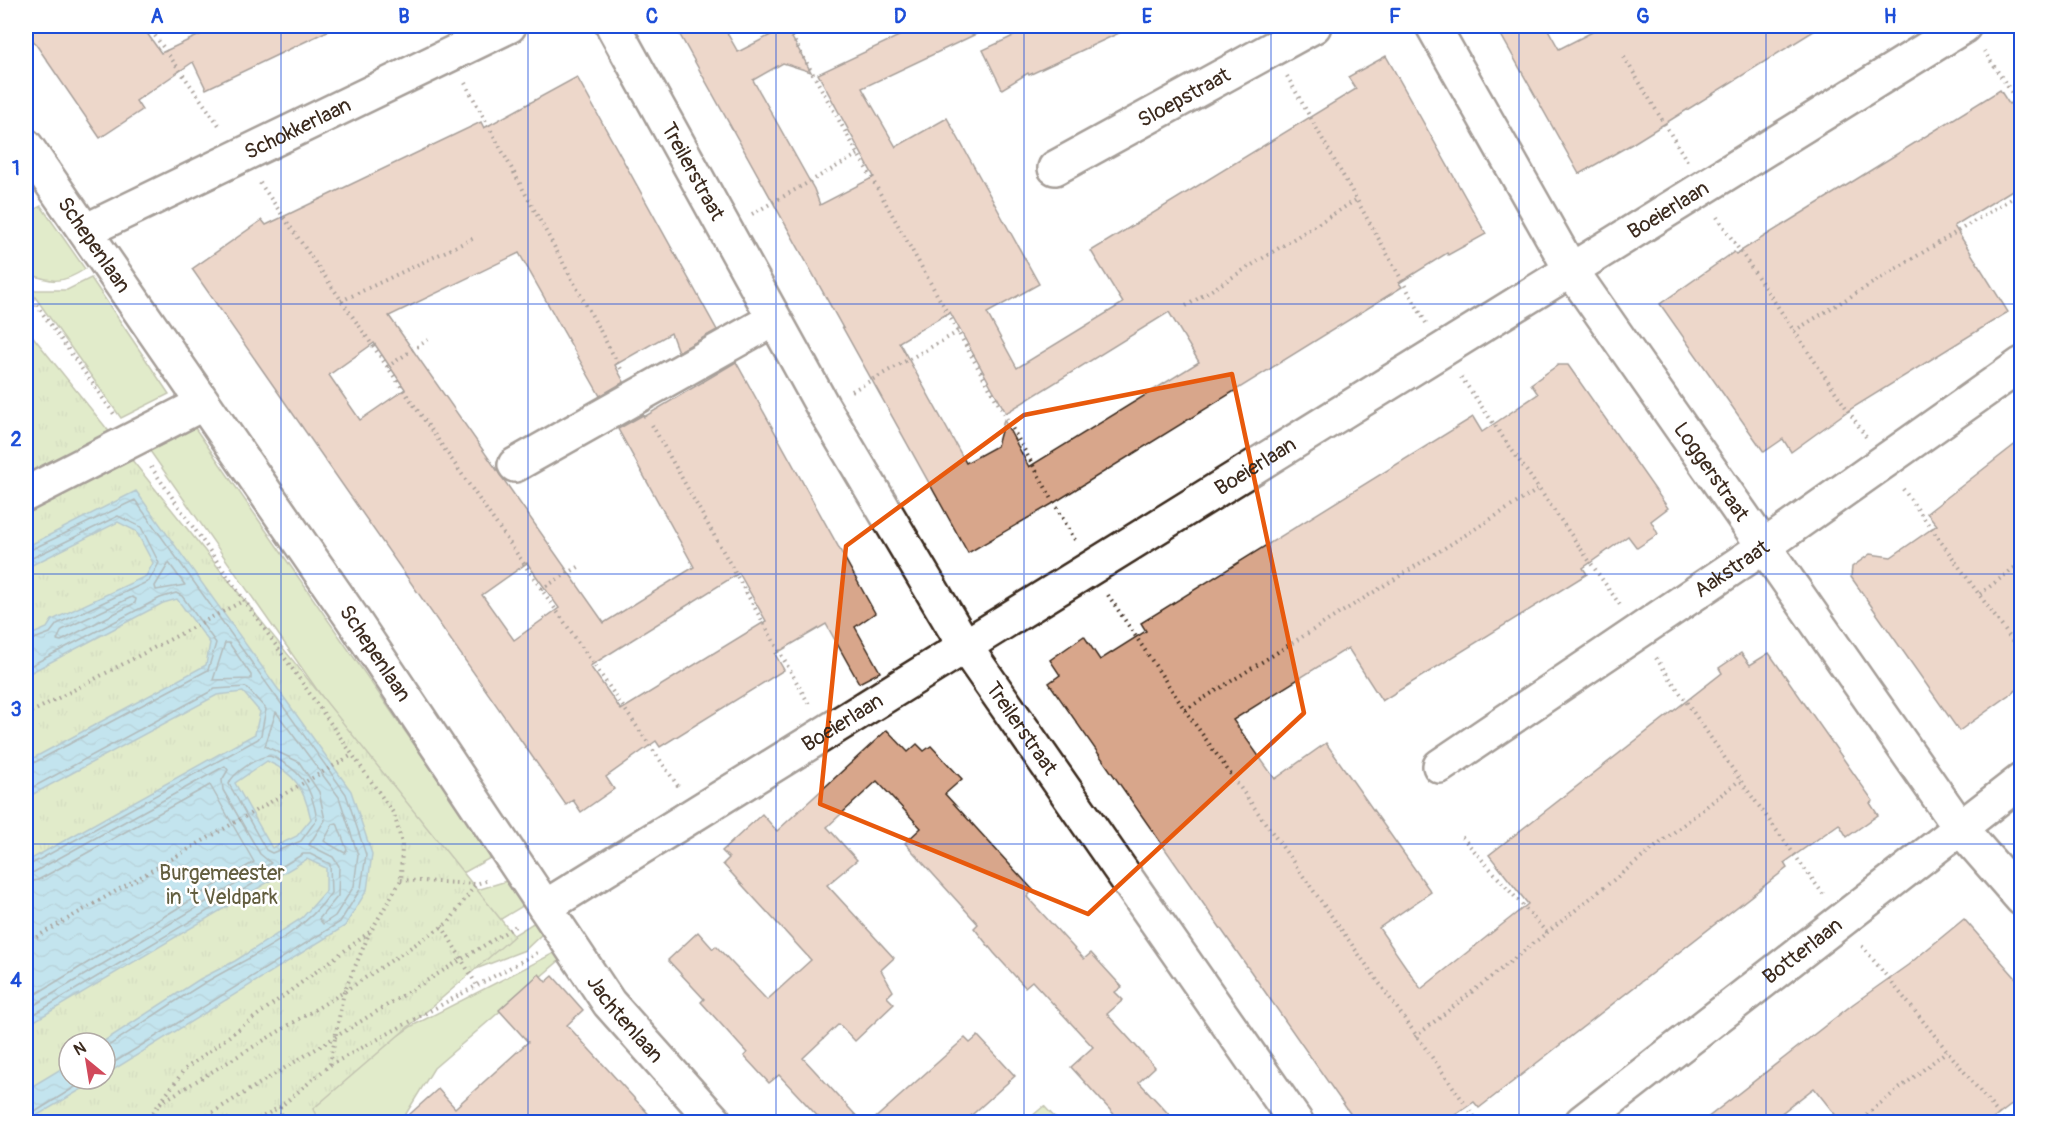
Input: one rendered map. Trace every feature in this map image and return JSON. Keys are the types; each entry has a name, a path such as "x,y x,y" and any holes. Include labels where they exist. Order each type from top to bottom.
{"street":[{"name":"Schokkerlaan","path":"85,231 509,26"},
{"name":"Treilerstraat","path":"613,26 823,407 966,648 1296,1122"},
{"name":"Sloepstraat","path":"1054,168 1314,26"},
{"name":"Loggerstraat","path":"1433,26 1570,270 1762,548 1961,829 2022,899"},
{"name":"Boeierlaan","path":"545,907 1092,570 1701,189 1971,35"},
{"name":"Schepenlaan","path":"26,146 202,404 352,618 545,907"},
{"path":"514,465 774,319"},
{"name":"Aakstraat","path":"1440,766 1639,633 2022,364"},
{"path":"26,494 202,404"},
{"name":"Botterlaan","path":"1582,1122 2022,780"},
{"name":"Jachtenlaan","path":"545,907 564,939 609,1003 715,1122"}],"path":[{"path":"148,26 697,814"},
{"path":"786,26 1092,570 1185,710 1415,1037 1478,1122"},
{"path":"1971,35 2022,108"},
{"path":"1272,49 1442,350 1740,780 1842,921 2005,1122"},
{"path":"1624,57 1701,189 1794,331 1884,463 2022,654"},
{"path":"725,229 859,154"},
{"path":"1794,331 2022,192"},
{"path":"1186,306 1356,200"},
{"path":"341,301 474,238"},
{"path":"26,290 394,814 402,843 401,880 370,931 344,992 330,1065"},
{"path":"823,407 958,332"},
{"path":"387,367 429,339"},
{"path":"1185,710 1539,489"},
{"path":"1980,594 2022,562"},
{"path":"541,589 582,565"},
{"path":"26,715 243,601"},
{"path":"26,943 352,755"},
{"path":"1415,1037 1740,780"},
{"path":"1462,837 1547,933"},
{"path":"401,880 476,884 520,869"},
{"path":"157,1105 344,992 449,922 476,884"},
{"path":"197,1122 545,907"},
{"path":"442,926 476,984"},
{"path":"147,1122 184,1069 370,931"},
{"path":"253,1122 280,1107 330,1065 476,984 564,939"},
{"path":"1857,1122 1947,1051"},
{"path":"280,1107 283,1122"}],"highlighted area":[{"path":"1232,374 1304,713 1088,914 820,804 846,546 1024,415"}],"green space":[{"path":"41,206 85,269 69,278 49,280 26,273 26,214"},
{"path":"91,278 169,394 121,418 30,290 67,290"},
{"name":"Burgemeester in 't Veldpark","path":"26,328 514,936 313,1109 319,1122 26,1122"},
{"path":"195,428 492,857 465,872 412,864 404,814 150,451"},
{"path":"510,880 526,904 461,943 477,890"},
{"path":"538,920 544,932 525,950 476,969 473,960"},
{"path":"556,952 560,960 434,1068 401,1122 293,1122 290,1110 412,1026"},
{"path":"1044,1106 1059,1122 1025,1122"}],"water":[{"path":"136,491 351,791 372,854 367,890 345,926 117,1068 117,1033 200,979 235,961 302,918 326,891 326,868 307,859 26,1026 26,862 255,734 260,712 243,692 217,695 26,798 26,762 206,665 210,643 177,599 163,603 26,675 26,637 47,628 52,620 146,576 153,563 136,531 118,522 26,568 26,547","holes":["267,761 285,771 302,791 311,819 297,836 272,848 235,783"]},
{"path":"57,1071 57,1091 79,1091 26,1122 26,1090"}],"building":[{"path":"26,26 142,26 161,53 219,26 338,26 206,89 193,62 136,101 142,110 100,138 26,30"},
{"path":"675,26 723,26 738,52 786,27 811,72 783,63 753,80 814,189 820,205 874,177 818,74 920,26 993,26 862,88 896,147 947,118 1039,284 987,313 1017,368 1123,303 1091,251 1356,89 1348,77 1386,56 1486,234 1448,255 1447,253 1399,283 1402,287 1052,504 968,553","holes":["950,312 1006,413 1169,312 1199,362 1029,467 1004,420 997,446 966,463 899,342"]},
{"path":"1035,26 1134,26 1029,75 1028,73 1002,89 983,50"},
{"path":"1496,26 1546,26 1559,49 1604,26 1822,26 1632,144 1579,174"},
{"path":"577,77 717,330 678,352 671,333 615,365 624,382 600,396 519,253 389,316 604,623 694,567 618,429 643,415 644,417 736,362 875,613 855,627 880,672 859,683 826,624 775,654 784,670 660,747 656,741 606,777 614,789 581,812 573,800 566,805 192,269 262,220 266,225 481,122 484,128","holes":["374,343 405,389 360,420 329,375","527,563 559,608 514,640 482,595","739,573 766,621 621,710 590,666"]},
{"path":"2000,90 2009,104 2022,96 2022,184 1954,226 2008,312 1849,410 1791,452 1783,439 1764,452 1660,304 1734,252 1736,254"},
{"path":"1558,365 1568,365 1668,508 1651,521 1658,534 1637,548 1628,536 1583,568 1587,574 1382,701 1348,648 1233,720 1275,779 1326,743 1431,892 1379,928 1421,989 1528,904 1489,855 1722,673 1719,668 1741,653 1750,665 1769,653 1873,801 1870,803 1878,815 1847,837 1839,824 1784,863 1787,868 1479,1108 1474,1102 1445,1122 1356,1122 1049,683 1060,675 1050,660 1084,636 1100,660 1146,631 1141,623 1473,417 1482,432 1538,394 1531,384"},
{"path":"2022,439 2022,686 1959,731 1851,577 1852,567 1870,554 1891,557 1937,525 1927,513"},
{"path":"887,730 908,752 917,744 924,751 931,746 962,779 945,794 1033,890 1027,897 1084,959 1091,953 1122,987 1115,992 1123,1000 1107,1014 1155,1067 1139,1082 1176,1122 1121,1122 1071,1067 1093,1047 1032,981 1025,987 994,953 974,928 978,924 905,843 921,828 877,781 827,827 857,860 827,885 894,958 881,970 893,991 887,997 894,1004 855,1041 839,1024 803,1058 862,1122 823,1122 779,1075 769,1083 744,1056 747,1053 701,1002 704,999 668,960 698,932 713,949 716,946 767,1000 811,960 723,864 729,858 722,851 762,814 777,831"},
{"path":"1964,919 2022,985 2022,1097 1989,1122 1841,1122 1814,1088 1770,1122 1702,1122 1853,1004 1908,965"},
{"path":"539,974 546,982 553,976 583,1010 567,1025 656,1122 401,1122 438,1089 455,1108 528,1042 499,1010"},
{"path":"978,1036 1015,1076 964,1122 871,1122 965,1038 970,1043"}]}
